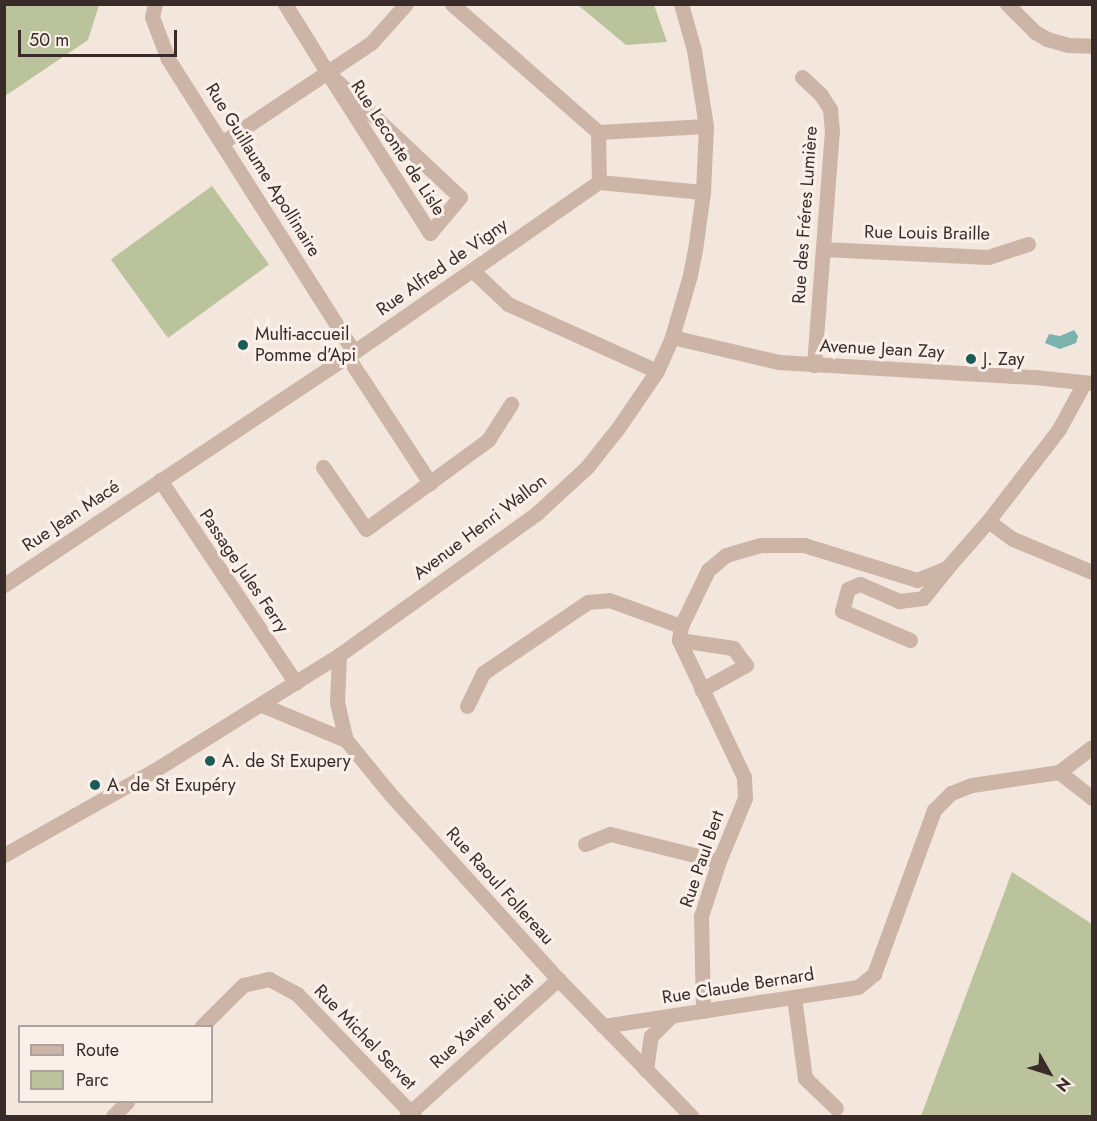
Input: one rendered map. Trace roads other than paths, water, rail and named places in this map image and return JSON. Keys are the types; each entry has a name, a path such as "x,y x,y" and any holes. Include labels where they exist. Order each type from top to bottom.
{"street":[{"name":"Rue Guillaume Apollinaire","path":"154,4 153,17 168,59 223,142 430,483"},
{"name":"Rue Leconte de Lisle","path":"285,4 327,72 430,233 460,197 327,72"},
{"path":"223,142 371,43 406,4"},
{"path":"452,4 598,132 706,126"},
{"name":"Avenue Henri Wallon","path":"4,855 155,770 339,655 537,513 587,466 618,428 657,371 672,336 690,275 703,192 706,126 694,50 681,4"},
{"path":"1007,4 1035,32 1047,39 1068,45 1092,45"},
{"name":"Rue des Fréres Lumière","path":"802,77 821,95 830,110 832,130 814,365"},
{"path":"598,132 599,182 703,192"},
{"name":"Rue Alfred de Vigny","path":"160,480 351,354 599,182"},
{"name":"Rue Louis Braille","path":"823,249 988,257 1028,244"},
{"path":"472,270 508,304 657,371"},
{"name":"Avenue Jean Zay","path":"672,336 779,362 1034,377 1088,383"},
{"path":"910,640 842,611 848,589 860,584 899,601 923,598 988,521 1059,429 1088,383"},
{"path":"323,467 366,530 488,440 511,404"},
{"name":"Rue Jean Macé","path":"4,585 160,480"},
{"name":"Passage Jules Ferry","path":"160,480 296,683"},
{"path":"988,521 1013,539 1092,572"},
{"path":"680,633 708,570 726,555 761,545 804,545 917,580 947,568"},
{"path":"466,706 483,673 588,602 609,600 680,633 733,648 746,665 701,690"},
{"name":"Rue Paul Bert","path":"680,633 701,690 744,777 745,798 719,861 701,916 704,1011"},
{"name":"Rue Raoul Follereau","path":"339,655 337,702 346,740 391,795 558,979 691,1116"},
{"path":"262,705 346,740"},
{"path":"1092,747 1059,772 1092,798"},
{"name":"Rue Claude Bernard","path":"603,1026 858,987 874,974 933,810 951,793 972,784 1059,772"},
{"path":"585,844 610,834 719,861"},
{"name":"Rue Michel Servet","path":"203,1025 243,985 269,979 297,994 410,1115"},
{"name":"Rue Xavier Bichat","path":"410,1115 558,979"},
{"path":"794,997 805,1078 836,1108"},
{"path":"646,1070 651,1036 671,1017"},
{"path":"112,1116 126,1103"}],"water":[{"path":"1074,330 1078,336 1076,343 1060,349 1045,343 1049,334 1060,336"}],"place":[{"name":"Multi-accueil Pomme d’Api","path":"243,345"},
{"name":"J. Zay","path":"971,359"},
{"name":"A. de St Exupery","path":"210,761"},
{"name":"A. de St Exupéry","path":"95,785"}]}
